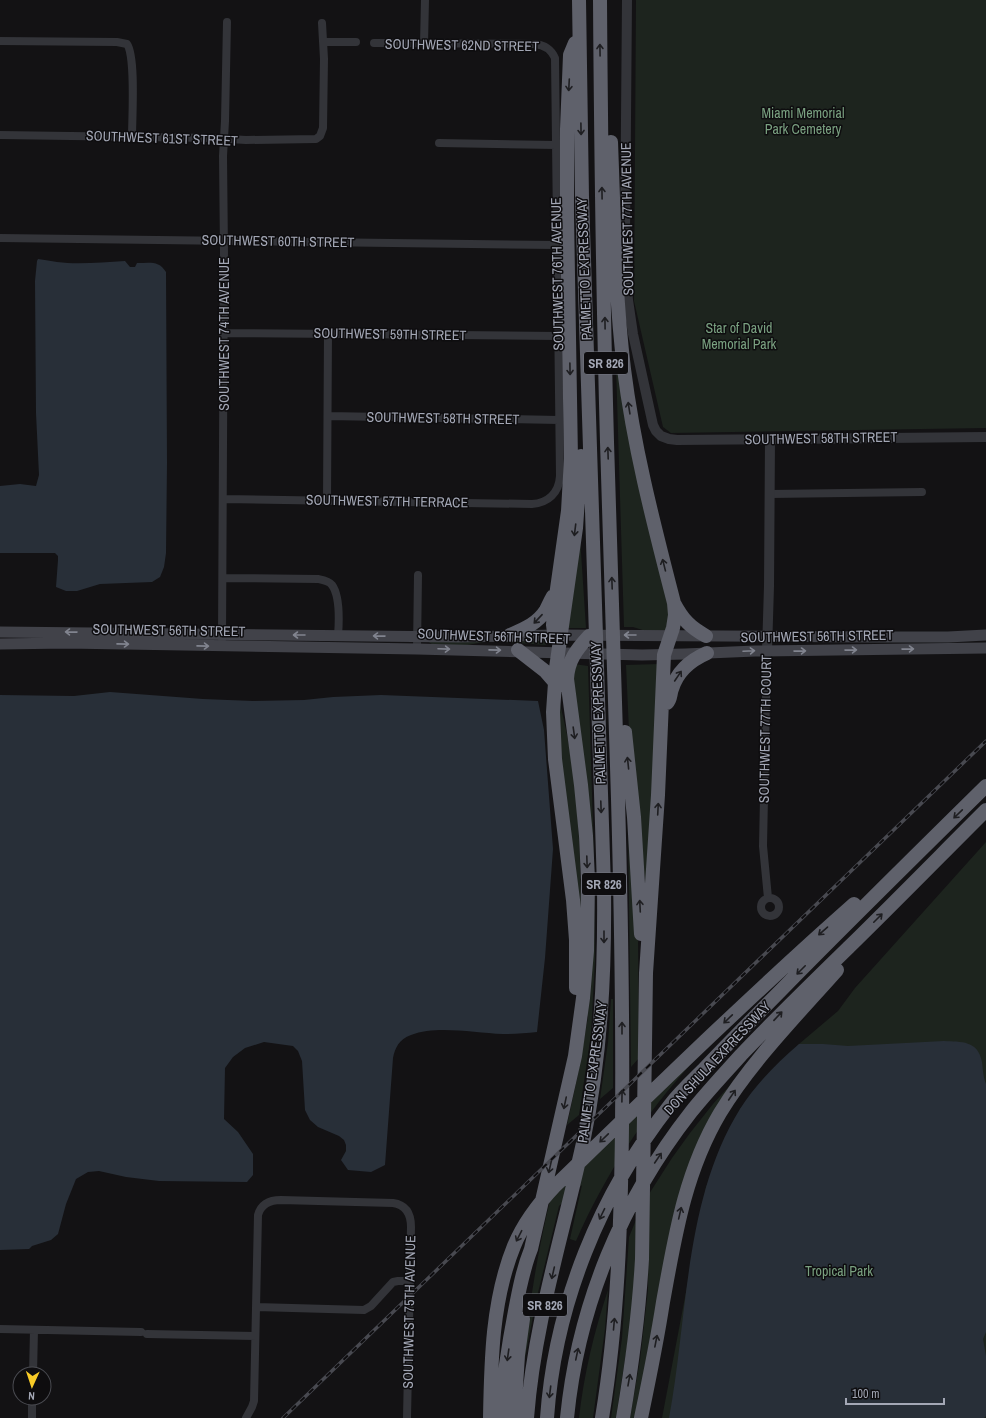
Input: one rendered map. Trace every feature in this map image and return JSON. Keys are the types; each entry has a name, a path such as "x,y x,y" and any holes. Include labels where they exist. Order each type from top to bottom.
{"highway":[{"name":"PALMETTO EXPRESSWAY","path":"527,1418 540,1324 571,1194 591,1097 600,1031 604,964 604,887 581,189 579,0"},
{"name":"PALMETTO EXPRESSWAY","path":"600,0 607,418 621,894 622,1067 621,1197 618,1275 612,1344 602,1418"},
{"path":"574,654 560,643 555,635 553,625 568,511 571,475 566,214 567,136 570,55 579,34"},
{"path":"601,103 610,128 618,305 626,387 641,470 674,603 674,622 664,655 656,833 646,973 642,1259 636,1328 623,1418"},
{"path":"570,1076 570,1055 575,994 576,945 571,880 553,744 553,704 556,668 576,528 581,448 588,422"},
{"path":"510,635 525,629 539,618 557,591"},
{"path":"674,603 685,621 694,629 706,636"},
{"path":"500,1418 512,1327 525,1263 532,1242 575,1056 583,998 587,951 588,904 586,828 567,684 567,673 574,654 589,636"},
{"path":"518,650 551,676 560,688 571,712"},
{"path":"662,708 670,701 672,689 678,676 689,664 707,653"},
{"path":"616,690 623,712 637,857 642,952 646,973"},
{"name":"DON SHULA EXPRESSWAY","path":"548,1418 555,1356 565,1313 588,1244 598,1222 633,1159 671,1104 714,1058 877,893 986,786"},
{"name":"DON SHULA EXPRESSWAY","path":"567,1418 569,1392 578,1344 594,1288 624,1216 653,1166 690,1113 717,1081 790,1004 986,810"},
{"path":"490,1418 494,1339 504,1275 520,1233 540,1203 555,1186 594,1148 784,966 862,897 877,893"},
{"path":"641,1418 678,1219 688,1182 700,1153 720,1113 736,1089 774,1042 838,969 850,946"},
{"path":"514,1418 518,1355 531,1264 532,1242"}],"main road":[{"name":"SOUTHWEST 56TH STREET","path":"0,632 338,636 706,636 768,638 940,637 986,635"},
{"path":"338,636 338,648"},
{"name":"SOUTHWEST 56TH STREET","path":"0,644 67,643 518,650 574,654 664,655 767,651 986,648"}],"street":[{"path":"424,44 425,0"},
{"name":"SOUTHWEST 77TH AVENUE","path":"627,0 625,244 627,291 633,334 652,421 658,434"},
{"name":"SOUTHWEST 74TH AVENUE","path":"222,646 223,156 227,22"},
{"path":"322,23 323,42 356,42"},
{"path":"0,41 117,42 127,44 130,49 132,62 132,137"},
{"name":"SOUTHWEST 61ST STREET","path":"0,135 312,140 321,134 323,120 323,42"},
{"name":"SOUTHWEST 62ND STREET","path":"374,43 535,44 550,49"},
{"name":"SOUTHWEST 76TH AVENUE","path":"550,49 555,61 560,480 556,490 550,498"},
{"path":"439,143 556,145"},
{"name":"SOUTHWEST 60TH STREET","path":"0,238 557,245"},
{"name":"SOUTHWEST 59TH STREET","path":"223,332 558,336"},
{"path":"327,500 328,333"},
{"name":"SOUTHWEST 58TH STREET","path":"328,416 559,420"},
{"name":"SOUTHWEST 58TH STREET","path":"658,434 664,438 673,440 986,436"},
{"name":"SOUTHWEST 77TH COURT","path":"768,898 763,846 768,638 770,439"},
{"path":"770,494 922,492"},
{"name":"SOUTHWEST 57TH TERRACE","path":"223,499 532,504 543,502 550,498"},
{"path":"417,649 418,575"},
{"path":"223,578 324,580 331,584 335,592 338,636"},
{"name":"SOUTHWEST 75TH AVENUE","path":"256,1307 257,1221 260,1208 269,1202 277,1200 393,1203 399,1204 405,1208 409,1213 411,1225 407,1418"},
{"path":"246,1418 254,1401 256,1307 364,1310 371,1306 393,1282 410,1281"},
{"path":"0,1329 256,1336"},
{"path":"33,1366 34,1330"},
{"path":"32,1406 32,1418"}],"green space":[{"path":"636,0 986,0 986,428 671,433 663,427 634,301"},
{"path":"615,333 670,615 667,630 649,632 633,627 624,627"},
{"path":"580,537 586,628 566,628"},
{"path":"546,639 546,645 490,641 462,646 432,644 427,641"},
{"path":"574,664 588,666 594,856 595,961 591,1034 579,1115 567,1125 588,1017 586,1013 591,967 572,688"},
{"path":"659,664 647,900 629,731 626,665"},
{"path":"560,704 572,762 578,821 581,881 581,941 558,749"},
{"path":"628,822 638,936 639,1058 631,1067"},
{"name":"Tropical Park","path":"986,842 986,1418 662,1418 706,1187 740,1109 799,1044 838,1011 855,988"},
{"path":"611,999 613,999 613,1088 600,1099 608,1042"},
{"path":"693,1062 658,1103 627,1147 613,1169 576,1241 570,1239 582,1185 559,1206 536,1301 523,1369 534,1282 541,1239 551,1196"},
{"path":"732,1083 709,1126 635,1418 630,1418 640,1360 648,1290 649,1194 690,1133"},
{"path":"636,1220 635,1275 631,1320 616,1418 611,1418 622,1338 629,1237"},
{"path":"608,1290 605,1329 593,1418 579,1418 590,1353"}],"shaded area":[{"path":"38,259 74,263 125,261 130,267 135,267 137,263 153,263 163,268 166,272 166,553 164,567 160,577 152,582 100,584 77,591 66,591 56,587 58,556 55,553 0,553 0,486 20,484 36,486 39,475 36,413 35,281"},
{"path":"110,692 253,701 304,700 381,695 538,701 544,730 553,849 545,958 537,1032 503,1034 456,1030 432,1030 411,1035 403,1039 396,1047 393,1058 385,1165 371,1172 348,1170 341,1160 346,1151 344,1140 339,1136 318,1127 310,1120 305,1110 302,1061 298,1051 293,1046 264,1042 245,1048 233,1057 225,1068 224,1119 238,1132 253,1154 253,1175 247,1182 159,1181 126,1177 99,1171 88,1172 76,1179 66,1204 58,1234 51,1240 32,1246 29,1249 0,1250 0,695 74,696"},
{"name":"Tropical Park","path":"944,1041 962,1042 973,1046 977,1050 982,1062 986,1084 986,1332 983,1339 986,1356 986,1416 984,1418 669,1418 691,1259 698,1220 708,1181 722,1144 746,1100 767,1074 799,1044 848,1046"}],"railway":[{"path":"283,1418 986,741"}],"park label":[{"name":"Miami Memorial Park Cemetery","path":"803,122"},
{"name":"Star of David Memorial Park","path":"739,336"}]}
